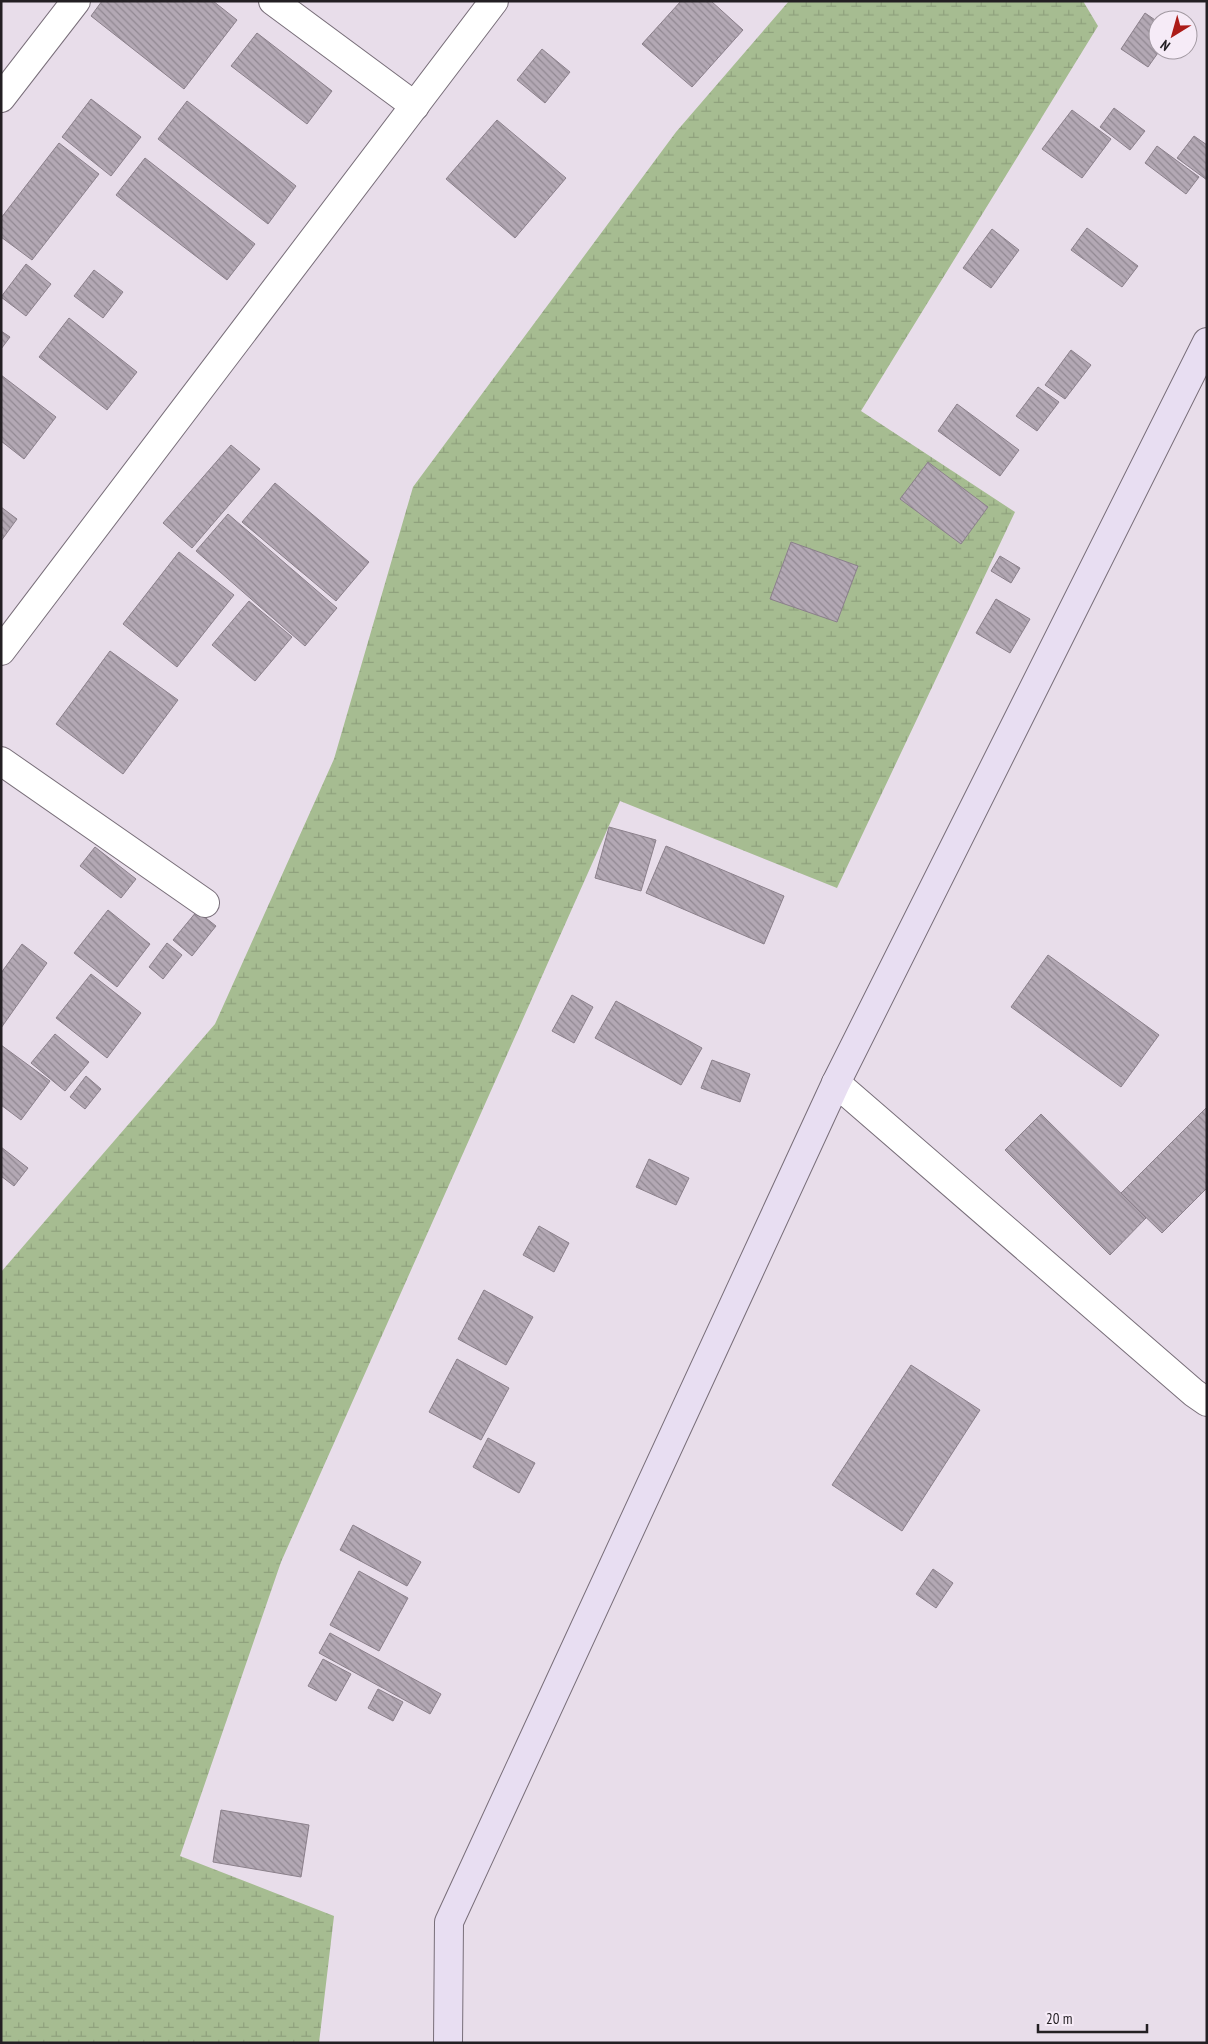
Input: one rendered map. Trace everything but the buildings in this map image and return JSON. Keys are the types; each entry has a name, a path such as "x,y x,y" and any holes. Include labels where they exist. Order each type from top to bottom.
{"main road":[{"path":"448,2043 449,1922 836,1083 1207,342"}],"street":[{"path":"1,98 76,1"},
{"path":"273,1 415,106"},
{"path":"1,652 494,1"},
{"path":"1,761 205,903"},
{"path":"836,1083 1194,1393 1207,1402"}],"green space":[{"path":"789,1 1083,1 1098,26 861,411 1015,512 837,888 620,801 281,1562 180,1856 334,1916 319,2043 1,2043 1,1272 215,1024 334,759 413,487 676,132"}]}
